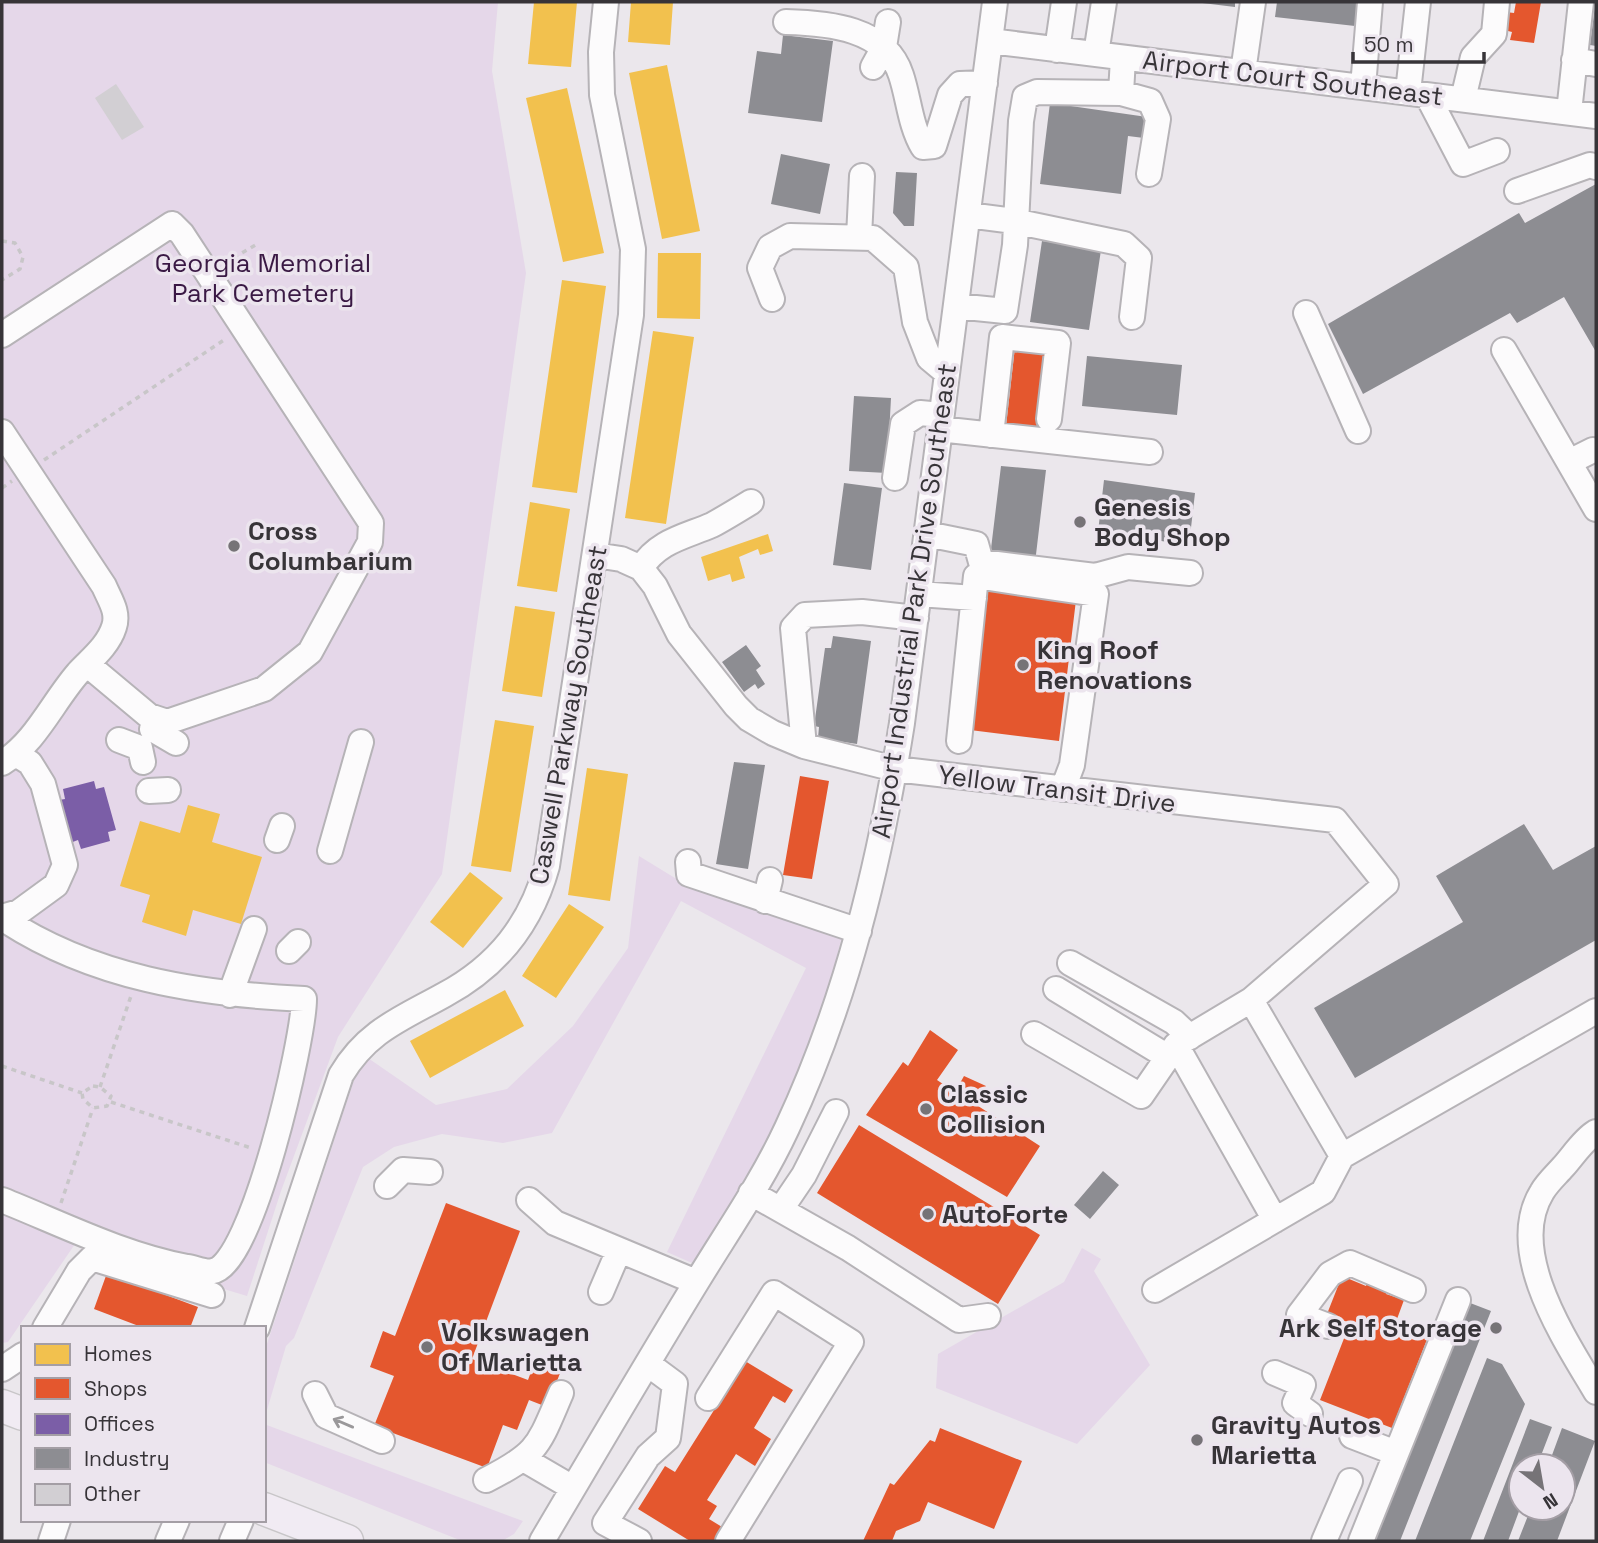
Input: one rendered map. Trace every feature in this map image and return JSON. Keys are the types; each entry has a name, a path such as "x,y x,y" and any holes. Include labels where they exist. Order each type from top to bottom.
{"main road":[{"path":"2,1406 21,1413"},
{"path":"266,1514 346,1541"}],"street":[{"name":"Caswell Parkway Southeast","path":"258,1326 341,1075 354,1053 374,1034 446,995 491,964 514,937 535,901 551,843 633,289 631,234 602,95 601,52 606,2"},
{"name":"Airport Industrial Park Drive Southeast","path":"542,1541 751,1194 786,1129 823,1042 859,931 895,769 893,722 900,670 917,606 995,2"},
{"path":"1057,50 1064,2"},
{"path":"1096,54 1104,2"},
{"path":"1243,72 1254,2"},
{"path":"1363,87 1370,2"},
{"path":"1418,2 1418,94 1463,164 1497,151"},
{"path":"1463,99 1473,57 1494,34 1497,2"},
{"path":"1569,112 1585,62 1581,2"},
{"path":"786,22 815,23 858,32 878,57 900,72 916,136 923,147 934,146 950,95 960,84 985,83"},
{"path":"878,57 888,22"},
{"name":"Airport Court Southeast","path":"990,41 1596,116"},
{"path":"1121,93 1123,58"},
{"path":"956,306 1005,311 1015,245 1014,221 1025,97 1037,92 1121,93 1150,101 1158,119 1149,174"},
{"path":"980,116 1021,121"},
{"path":"1517,191 1590,165 1596,167"},
{"path":"859,237 862,176"},
{"path":"968,215 1014,221 1124,244 1139,258 1132,317"},
{"path":"2,334 172,224 208,274 371,523 370,542 310,652 244,703 167,722 142,740"},
{"path":"772,299 760,268 770,247 790,236 873,238 906,267 915,321 924,346 929,358 947,373"},
{"path":"1306,313 1358,431"},
{"path":"991,435 1002,337 1058,343 1049,419"},
{"path":"1504,350 1596,509"},
{"path":"895,478 903,424 908,418 920,413 940,422 991,435 1150,452"},
{"path":"2,432 104,586 116,613 114,628 51,724 9,759"},
{"path":"1569,462 1593,450"},
{"path":"595,555 621,559 641,568 650,554 668,542 712,524 751,502"},
{"path":"927,534 976,544 981,562 1095,576 1128,567 1189,573"},
{"name":"Yellow Transit Drive","path":"641,568 655,586 679,634 736,706 761,726 804,746 895,769 1335,820 1386,884 1251,1000"},
{"path":"959,741 976,576 1096,594 1072,765 1063,789"},
{"path":"804,746 793,628 805,615 862,612 974,598"},
{"path":"89,664 121,695 149,716 142,740"},
{"path":"142,740 176,743"},
{"path":"330,851 361,742"},
{"path":"2,917 19,912 56,885 65,865 43,784 30,763 9,759"},
{"path":"688,862 690,874 768,890 859,931"},
{"path":"2,917 31,937 137,978 230,996 304,999 304,1020 292,1081 246,1230 225,1266 213,1272 169,1264 2,1200"},
{"path":"230,996 256,937"},
{"path":"1070,963 1174,1022 1178,1046 1275,1220"},
{"path":"1056,989 1178,1046"},
{"path":"1034,1034 1141,1096 1178,1046 1251,1000 1342,1156"},
{"path":"1155,1290 1323,1192 1342,1156 1596,1011"},
{"path":"780,1209 804,1175 836,1112"},
{"path":"1596,1132 1541,1193 1531,1224 1531,1246 1534,1265 1557,1324 1596,1392"},
{"path":"387,1185 403,1170 430,1172"},
{"path":"751,1194 848,1248 959,1320 988,1316"},
{"path":"548,1215 619,1250 696,1282"},
{"path":"601,1292 619,1250"},
{"path":"46,1326 79,1271 92,1258 212,1295"},
{"path":"1328,1326 1299,1315 1330,1273 1349,1263 1413,1290"},
{"path":"708,1398 774,1293 850,1342 728,1541"},
{"path":"1361,1541 1458,1300"},
{"path":"2,1369 21,1356"},
{"path":"639,1541 605,1523 648,1456 668,1438 675,1384 648,1364"},
{"path":"1275,1373 1303,1385 1295,1403 1310,1414"},
{"path":"486,1480 525,1460 541,1439 561,1393"},
{"path":"315,1394 326,1416 382,1441"},
{"path":"1352,1436 1396,1453"},
{"path":"525,1460 573,1488"},
{"path":"1324,1541 1350,1482"},
{"path":"42,1539 56,1522"},
{"path":"168,1541 176,1522"},
{"path":"232,1541 250,1522"}],"path":[{"path":"2,241 15,243 23,257 20,269 2,280"},
{"path":"208,274 257,244"},
{"path":"2,488 243,327"},
{"path":"100,1087 137,978"},
{"path":"2,1066 82,1093"},
{"path":"82,1093 93,1086 100,1087 111,1096 111,1102 107,1106 93,1108"},
{"path":"82,1093 83,1099 93,1108"},
{"path":"111,1102 270,1154"},
{"path":"55,1221 93,1108"}],"green space":[{"name":"Georgia Memorial Park Cemetery","path":"2,2 498,2 492,71 526,273 442,874 338,1037 281,1191 247,1296 75,1244 8,1342 2,1343"},
{"path":"639,856 688,886 842,936 813,1041 790,1101 757,1164 692,1263 667,1252 806,968 681,901 552,1133 503,1143 442,1134 394,1147 363,1167 294,1338 286,1346 266,1413 266,1347 356,1074 368,1058 436,1105 507,1089 573,1026 628,948"},
{"path":"1082,1248 1101,1259 1094,1271 1150,1365 1077,1444 936,1388 938,1354 1064,1282"},
{"path":"266,1425 523,1521 514,1534 502,1541 462,1541 266,1463"}],"building: Homes":[{"path":"534,2 577,2 571,67 528,64"},
{"path":"631,2 673,2 670,45 628,42"},
{"path":"667,65 700,231 662,239 629,73"},
{"path":"567,88 604,253 563,262 526,98"},
{"path":"658,253 701,253 700,319 657,318"},
{"path":"562,280 606,286 577,493 532,487"},
{"path":"653,331 694,337 666,524 625,518"},
{"path":"530,502 570,509 557,592 517,586"},
{"path":"768,534 773,551 760,555 758,549 739,557 745,578 732,582 730,574 708,581 701,557"},
{"path":"515,606 555,612 542,697 502,691"},
{"path":"495,720 534,726 511,872 471,866"},
{"path":"587,768 628,774 610,901 568,895"},
{"path":"188,805 220,814 212,842 262,857 241,924 193,910 186,936 142,922 150,895 120,886 140,821 180,833"},
{"path":"470,872 503,898 463,948 430,922"},
{"path":"569,904 604,927 556,998 522,976"},
{"path":"505,990 524,1026 430,1078 410,1041"}],"building: Shops":[{"path":"1516,2 1541,2 1534,43 1510,40 1512,32 1504,30 1506,12 1514,13"},
{"path":"1015,347 1048,351 1039,430 1006,426"},
{"name":"King Roof Renovations","path":"987,591 1076,600 1059,741 970,730"},
{"path":"800,776 829,781 812,879 783,875"},
{"name":"Classic Collision","path":"930,1030 958,1050 937,1080 955,1092 964,1076 986,1086 975,1104 1040,1146 1007,1197 866,1115 903,1062 908,1066"},
{"name":"AutoForte","path":"859,1125 1040,1235 998,1304 817,1193"},
{"name":"Volkswagen Of Marietta","path":"446,1203 520,1231 472,1359 528,1380 536,1358 562,1368 547,1407 529,1400 517,1430 503,1425 487,1468 374,1426 394,1376 370,1367 383,1331 395,1336"},
{"path":"107,1273 198,1307 191,1326 139,1326 94,1309"},
{"path":"1342,1276 1366,1286 1368,1281 1388,1288 1386,1294 1404,1300 1397,1319 1430,1332 1392,1428 1320,1400 1350,1323 1327,1314"},
{"path":"745,1361 793,1390 785,1403 773,1396 754,1428 771,1439 755,1466 736,1454 707,1500 717,1506 709,1519 727,1530 720,1541 690,1541 638,1509 665,1466 675,1472"},
{"path":"940,1428 1022,1461 994,1529 928,1502 920,1521 896,1531 892,1541 863,1541 890,1483 894,1485 930,1440 935,1442"}],"building: Offices":[{"path":"94,781 96,789 104,787 116,830 108,832 110,841 81,849 78,840 70,843 59,800 65,799 63,789"}],"building: Industry":[{"path":"1194,2 1235,2 1235,7"},
{"path":"1277,2 1357,2 1355,26 1275,17"},
{"path":"1596,6 1596,46 1590,45"},
{"path":"783,35 833,41 822,122 748,113 757,51 781,54"},
{"path":"1050,103 1147,117 1144,138 1128,136 1121,194 1040,184"},
{"path":"781,154 830,164 820,214 771,204"},
{"path":"896,172 917,173 914,226 904,226 893,213"},
{"path":"1596,184 1596,352 1564,297 1517,323 1510,313 1363,394 1328,324 1519,213 1525,223"},
{"path":"1042,241 1101,250 1089,330 1030,322"},
{"path":"1087,356 1182,365 1177,415 1082,406"},
{"path":"854,396 891,398 887,473 849,471"},
{"path":"1001,466 1046,470 1035,563 990,557"},
{"path":"1104,480 1195,493 1189,545 1098,532"},
{"path":"844,483 882,488 871,570 833,565"},
{"path":"833,636 871,641 857,744 818,738 819,727 814,726 825,648 831,648"},
{"path":"746,645 761,666 756,670 765,684 758,689 755,684 744,692 722,662"},
{"path":"734,762 765,765 748,869 716,864"},
{"path":"1524,824 1553,870 1596,846 1596,940 1355,1078 1314,1008 1463,922 1436,876"},
{"path":"1103,1171 1119,1185 1090,1219 1074,1205"},
{"path":"1465,1301 1491,1311 1400,1541 1370,1541"},
{"path":"1487,1358 1502,1364 1525,1404 1470,1541 1415,1541"},
{"path":"1530,1419 1552,1427 1542,1452 1517,1452"},
{"path":"1562,1428 1595,1441 1577,1488 1577,1452 1553,1452"},
{"path":"1507,1479 1507,1522 1515,1522 1508,1541 1483,1541"},
{"path":"1525,1522 1564,1522 1557,1541 1518,1541"}],"building: Other":[{"path":"116,84 144,127 122,140 95,98"}],"place":[{"name":"Genesis Body Shop","path":"1080,522"},
{"name":"Cross Columbarium","path":"234,546"},
{"name":"King Roof Renovations","path":"1023,665"},
{"name":"Classic Collision","path":"926,1109"},
{"name":"AutoForte","path":"928,1214"},
{"name":"Ark Self Storage","path":"1496,1328"},
{"name":"Volkswagen Of Marietta","path":"427,1347"},
{"name":"Gravity Autos Marietta","path":"1197,1440"}]}
